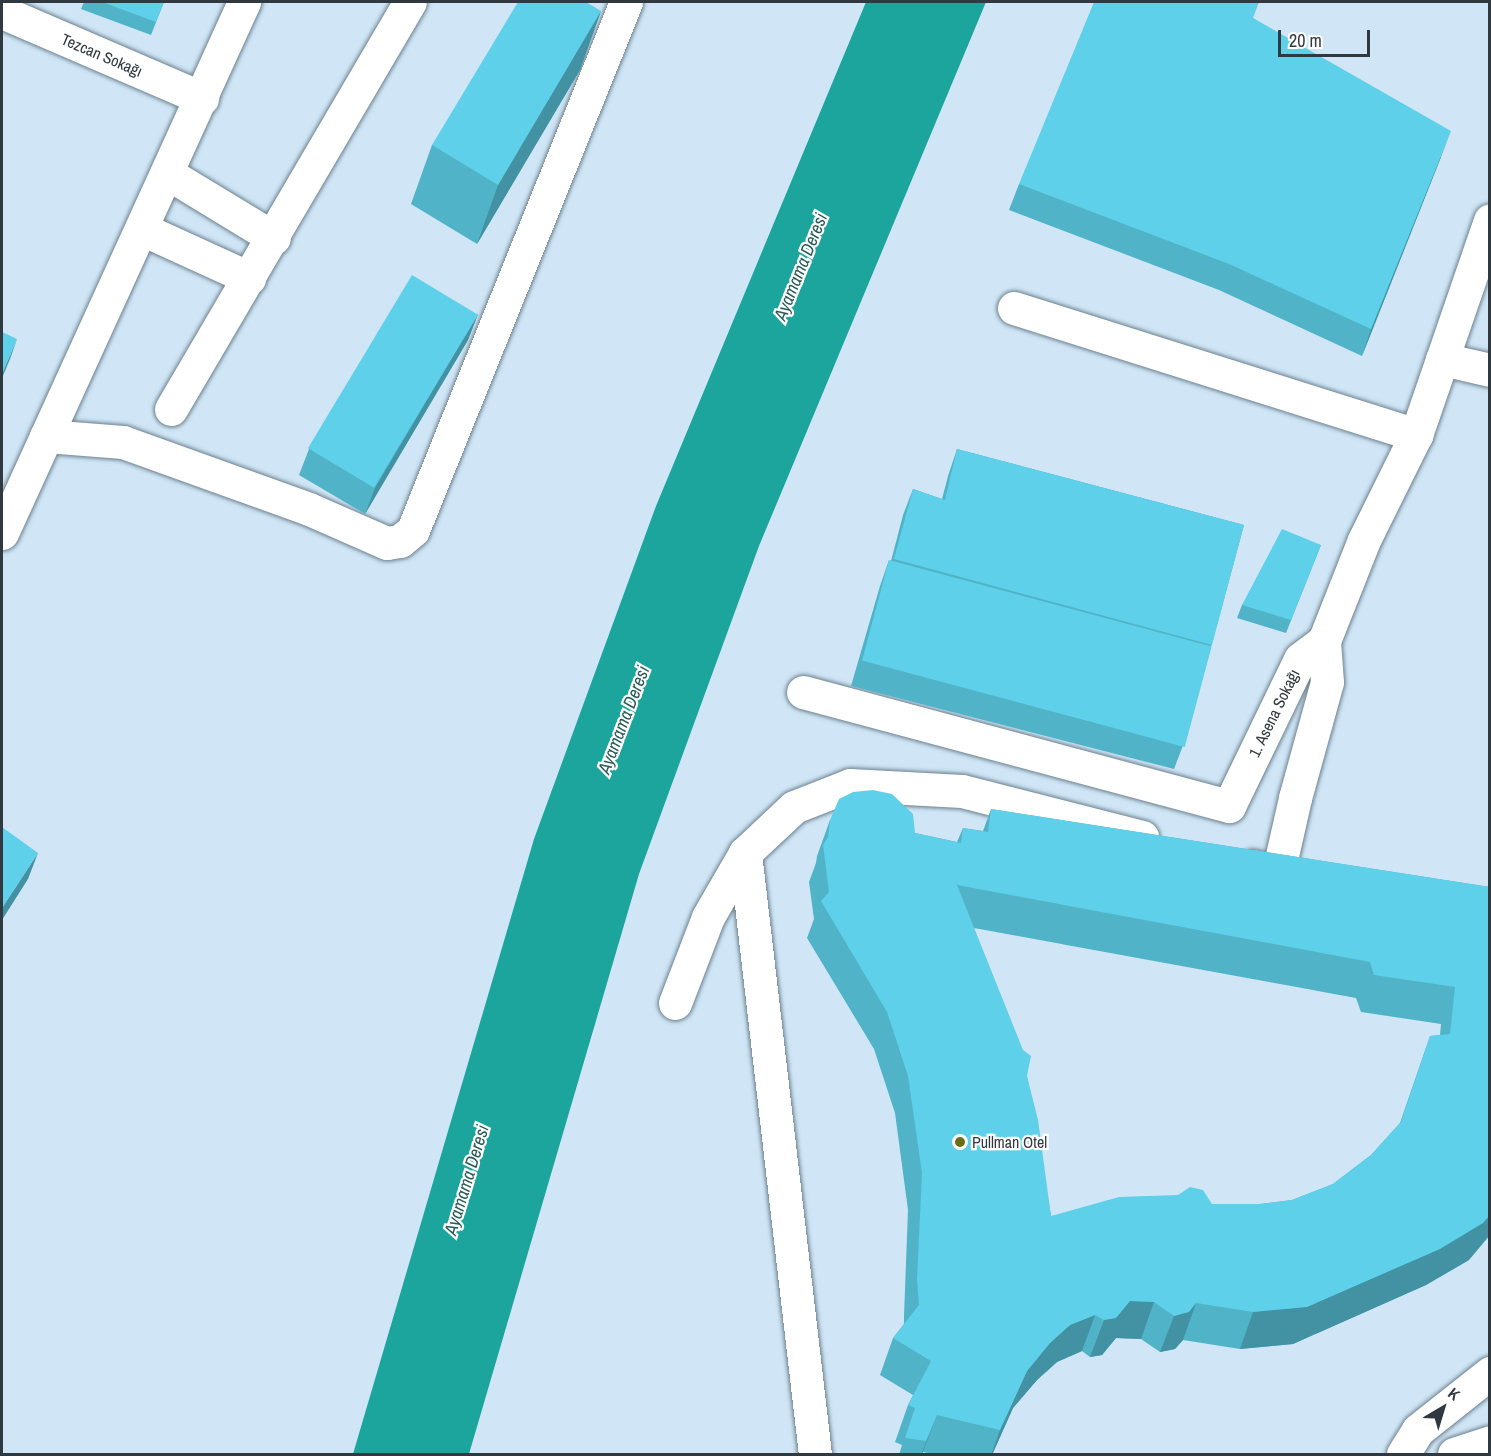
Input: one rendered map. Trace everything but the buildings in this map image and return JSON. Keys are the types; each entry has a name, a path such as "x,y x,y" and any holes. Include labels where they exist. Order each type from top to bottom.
{"street":[{"path":"2,533 244,2"},
{"path":"171,409 274,238 410,2"},
{"path":"46,436 123,442 309,509 387,543 400,541 413,530 626,2"},
{"name":"Tezcan Sokağı","path":"2,12 202,98"},
{"path":"167,173 274,238"},
{"path":"1278,873 1295,798 1327,682 1324,641 1364,540 1416,435 1490,219"},
{"path":"142,229 249,278"},
{"path":"1014,308 1416,435"},
{"path":"1442,359 1490,370"},
{"name":"1. Asena Sokağı","path":"803,692 1229,806 1300,659 1324,641"},
{"path":"675,1003 708,917 745,853 794,807 850,785 962,791 1177,846"},
{"path":"745,853 815,1455"},
{"path":"1222,858 1313,881"},
{"path":"1403,1455 1418,1430 1487,1381"}],"water":[{"name":"Ayamama Deresi","path":"866,2 986,2 759,546 639,874 469,1454 353,1454 534,839 656,506"}],"place":[{"name":"Pullman Otel","path":"960,1142"}]}
